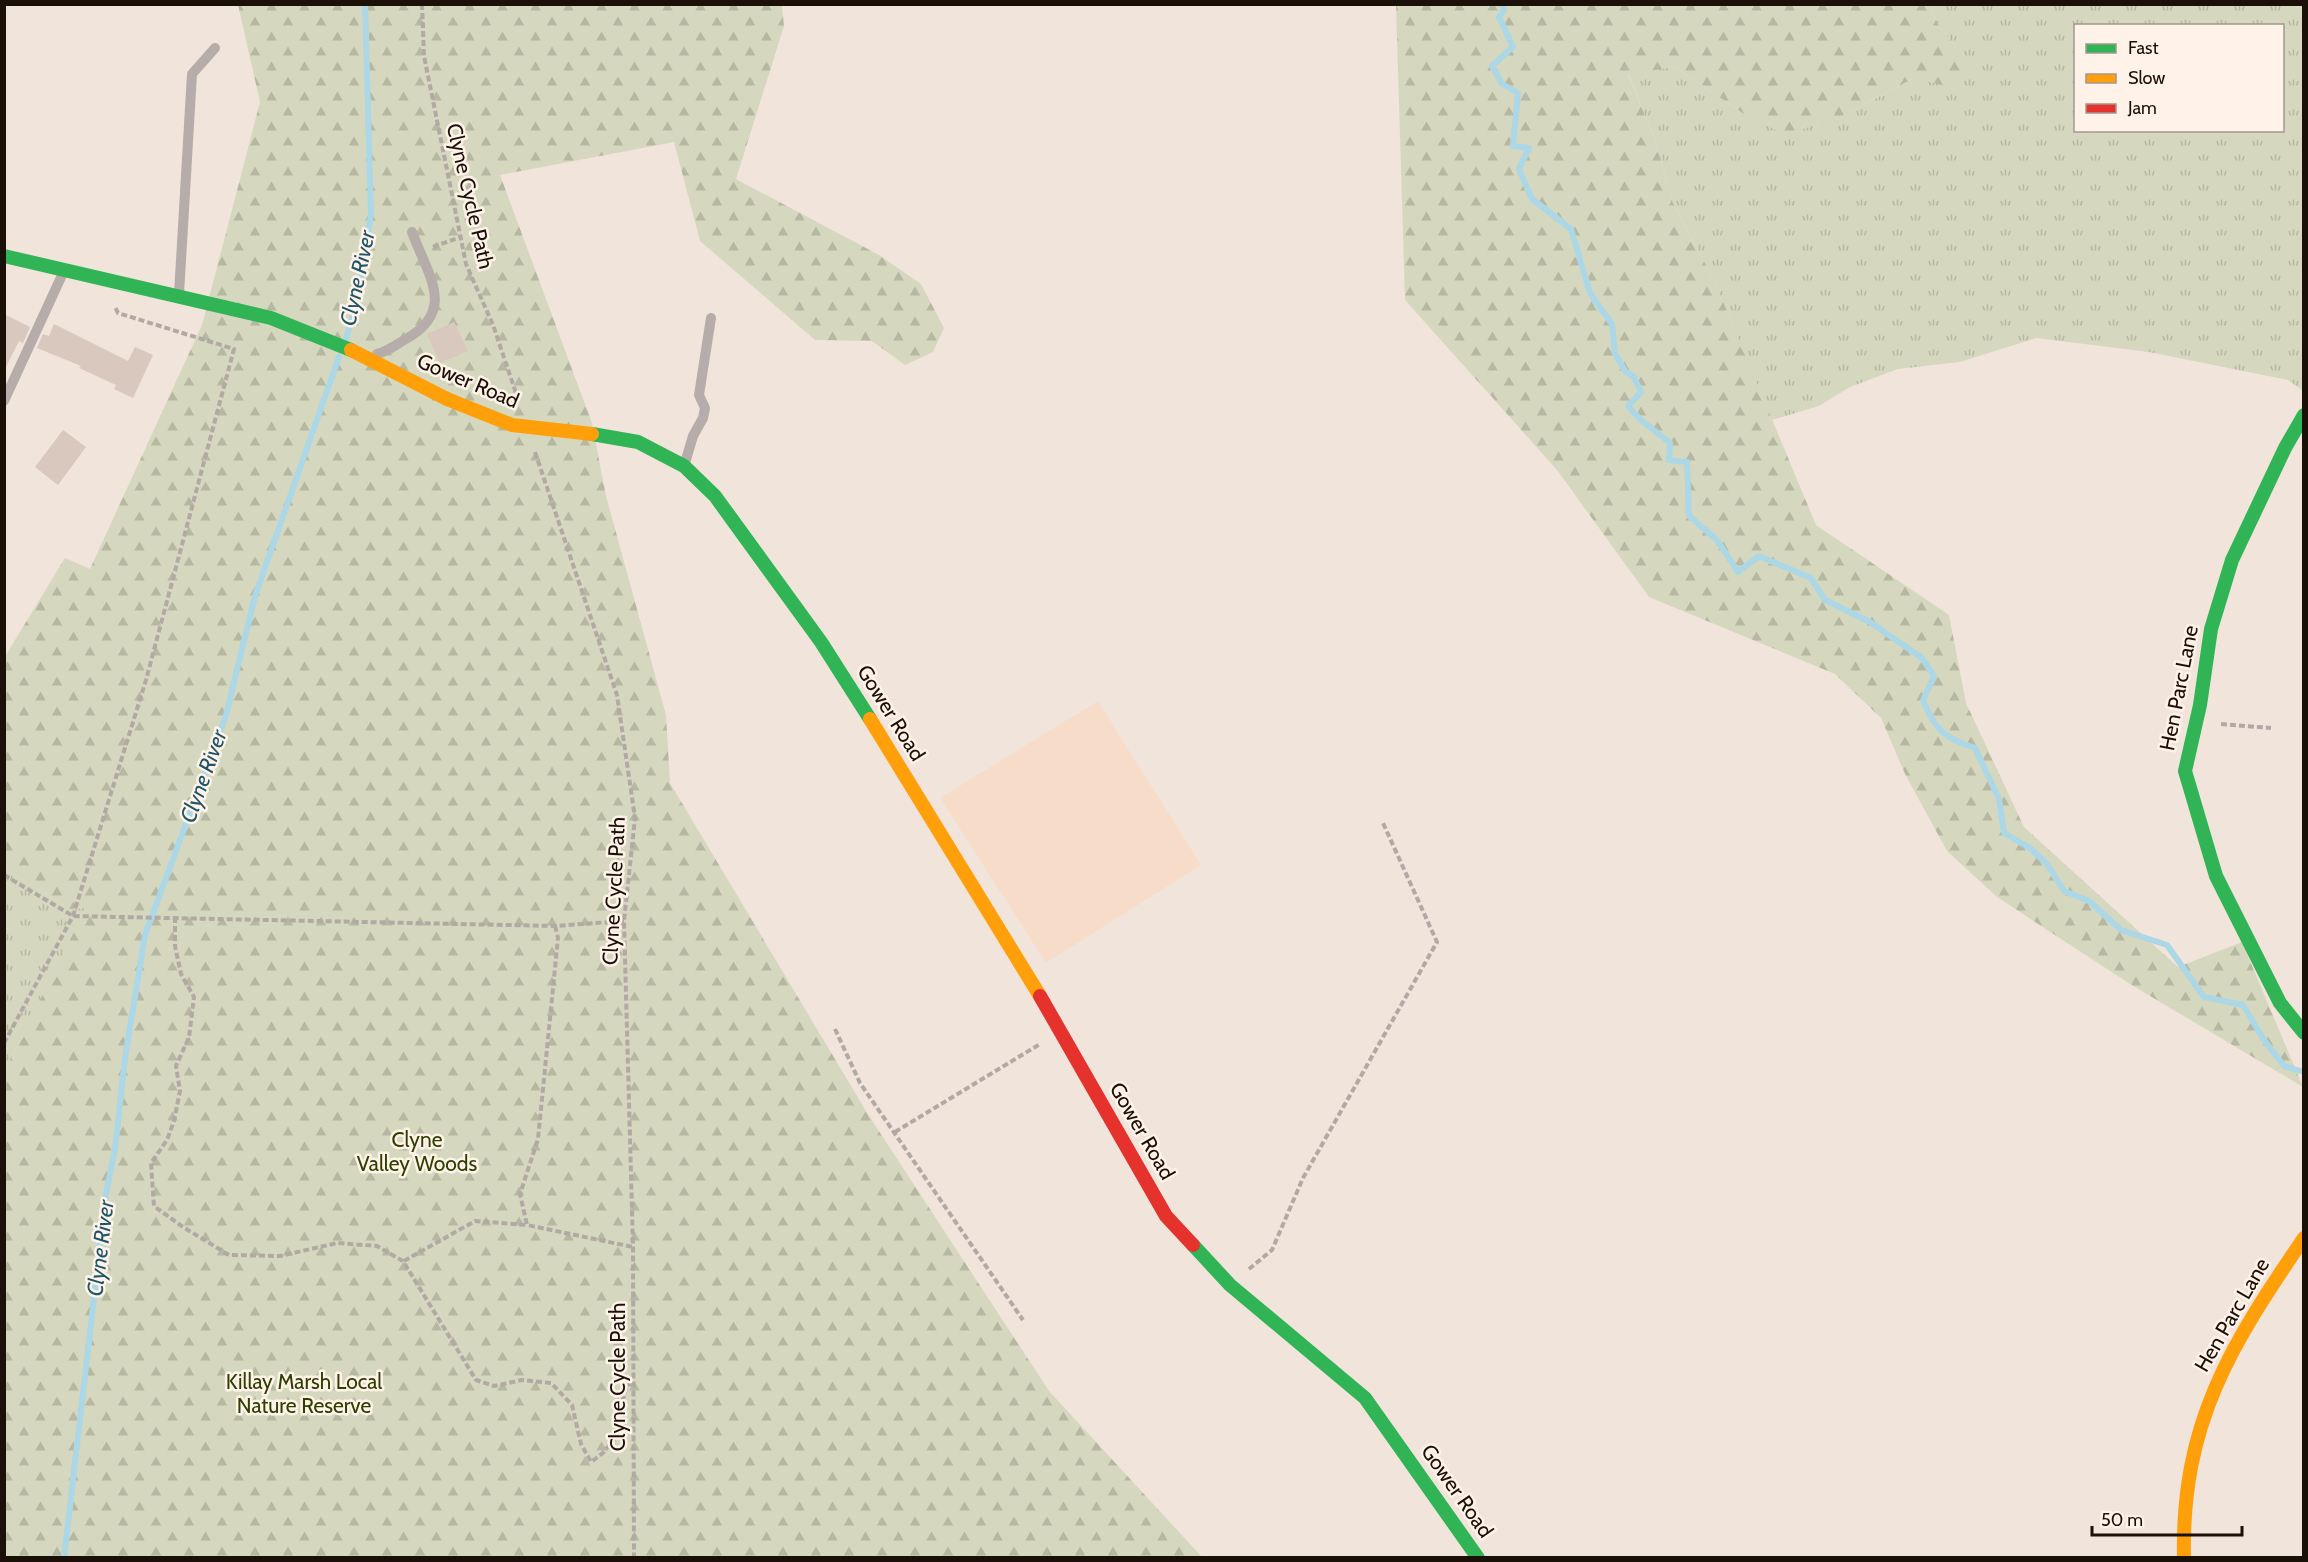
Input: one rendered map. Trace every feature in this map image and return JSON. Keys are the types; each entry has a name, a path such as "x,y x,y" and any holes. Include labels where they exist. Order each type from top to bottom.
{"main road":[{"name":"Gower Road","path":"4,256 63,272 179,295 271,318 359,353 447,399 512,425 638,442 684,466 715,496 821,642 952,849 1061,1031 1166,1216 1230,1285 1365,1398 1478,1557"},
{"name":"Hen Parc Lane","path":"2304,415 2285,448 2232,560 2211,629 2196,722 2185,771 2216,876 2280,1003 2304,1033"},
{"name":"Hen Parc Lane","path":"2184,1557 2184,1501 2204,1412 2225,1361 2304,1238"}],"lane":[{"path":"179,295 192,74 215,48"},
{"path":"359,353 380,354 423,330 433,317 437,299 412,232"},
{"path":"4,401 63,272"},
{"path":"684,466 705,408 699,395 711,318"}],"path":[{"name":"Clyne Cycle Path","path":"422,4 424,56 466,264 493,325 519,402"},
{"path":"419,252 461,237"},
{"path":"4,1043 73,916 146,680 234,349 118,313 114,304"},
{"name":"Clyne Cycle Path","path":"533,446 617,695 635,819 624,921 633,1247 633,1557"},
{"path":"2196,722 2271,728"},
{"path":"1230,1285 1272,1250 1304,1178 1437,942 1383,823"},
{"path":"4,875 73,916 555,926 624,921"},
{"path":"175,917 175,946 181,974 194,997 189,1037 176,1066 180,1090 174,1121 167,1140 151,1163 154,1206 229,1255 280,1256 337,1244 377,1246 403,1261 476,1380 494,1386 522,1380 551,1383 572,1405 581,1444 591,1462 603,1453 624,1427 622,1403 627,1385 633,1384"},
{"path":"527,1225 520,1194 538,1138 558,938 555,926"},
{"path":"835,1029 860,1083 1023,1320"},
{"path":"895,1132 1061,1031"},
{"path":"403,1261 475,1221 527,1225 633,1247"}],"shaded area":[{"path":"1098,701 1201,865 1046,963 940,798"}],"green space":[{"name":"Clyne Valley Woods","path":"238,5 782,5 784,26 736,179 879,255 921,284 944,328 933,352 905,365 872,341 815,340 700,241 674,142 500,175 592,423 606,496 666,715 670,783 869,1116 1049,1391 1202,1557 5,1557 5,1070 86,908 70,909 5,869 4,658 65,558 90,569 202,325 260,102"},
{"path":"1396,5 1929,5 1940,28 1973,67 1953,88 1914,78 1844,115 1786,135 1747,116 1675,67 1628,74 1655,140 1673,203 1714,280 1816,525 1949,615 1966,703 2024,827 2178,967 2242,942 2303,1087 2130,984 1997,897 1947,851 1905,774 1881,718 1835,674 1649,597 1557,470 1405,300"},
{"path":"1929,5 2303,5 2303,391 2288,380 2149,352 2036,338 1960,362 1898,369 1850,387 1819,406 1772,420 1714,280 1673,203 1655,140 1628,73 1675,67 1747,116 1844,115 1914,78 1973,67 1940,28"},
{"path":"5,869 70,909 87,908 5,1070"}],"building":[{"path":"4,314 30,327 23,343 19,341 4,371"},
{"path":"454,322 468,351 440,363 427,334"},
{"path":"54,324 128,361 135,347 153,355 133,398 114,389 116,385 79,368 81,366 37,348 43,334 49,336"},
{"path":"63,430 86,447 58,485 35,467"}],"waterway":[{"name":"Clyne River","path":"346,339 356,305 371,215 365,4"},
{"path":"1502,4 1504,10 1499,17 1513,47 1492,66 1502,84 1518,93 1513,146 1529,148 1519,169 1532,199 1571,229 1590,293 1612,324 1615,353 1625,371 1634,377 1641,392 1628,406 1641,420 1670,443 1669,460 1687,462 1689,516 1717,540 1738,572 1759,556 1811,578 1825,600 1870,622 1922,658 1934,676 1923,700 1927,710 1942,732 1975,748 1999,799 2004,833 2030,848 2047,864 2064,891 2089,901 2121,930 2167,945 2204,997 2243,1005 2264,1040 2284,1066 2304,1072"},
{"name":"Clyne River","path":"64,1558 106,1194 115,1149 125,1058 145,935 226,715 255,596 339,357"}],"traffic: fast":[{"path":"4,256 271,318 351,350"},
{"path":"2304,415 2285,448 2232,560 2211,629 2200,705 2185,771 2216,876 2280,1003 2304,1033"},
{"path":"592,434 638,442 684,466 715,496 821,642 870,719"},
{"path":"1193,1245 1230,1285 1365,1398 1478,1558"}],"traffic: slow":[{"path":"351,350 447,399"},
{"path":"447,399 512,425 592,434"},
{"path":"870,719 1040,996"},
{"path":"2184,1558 2185,1510 2191,1466 2201,1426 2233,1351 2254,1314 2304,1238"}],"traffic: jam":[{"path":"1040,996 1166,1216 1193,1245"}],"park label":[{"name":"Killay Marsh Local Nature Reserve","path":"304,1394"}]}
